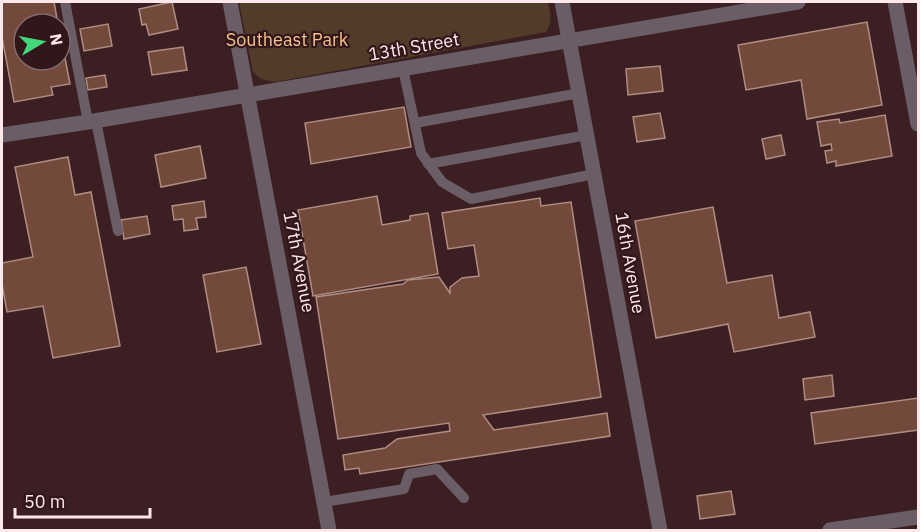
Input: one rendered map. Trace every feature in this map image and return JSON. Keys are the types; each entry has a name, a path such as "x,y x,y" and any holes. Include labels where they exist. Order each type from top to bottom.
{"street":[{"name":"17th Avenue","path":"230,2 329,531"},
{"name":"16th Avenue","path":"562,2 660,531"},
{"name":"13th Street","path":"2,135 570,40 731,7 798,2"},
{"path":"895,2 918,124"},
{"path":"830,531 918,517"}],"lane":[{"path":"65,2 118,231"},
{"path":"403,69 421,153 442,182 471,199 594,174"},
{"path":"415,123 580,93"},
{"path":"428,164 587,135"},
{"path":"324,502 404,489 409,474 437,469 464,498"}],"green space":[{"name":"Southeast Park","path":"239,2 548,2 550,21 546,32 275,82 261,79 253,72"}],"building":[{"path":"2,2 54,2 56,12 12,12 12,72 68,72 70,84 51,87 53,95 14,102 2,37"},
{"path":"172,2 178,29 149,35 146,24 142,25 139,9"},
{"path":"867,22 882,105 807,119 801,80 746,90 738,45"},
{"path":"108,24 112,46 84,51 80,29"},
{"path":"183,47 187,70 152,75 148,52"},
{"path":"660,66 663,91 628,95 626,69"},
{"path":"105,75 107,87 88,90 86,78"},
{"path":"404,107 411,147 311,164 305,123"},
{"path":"660,113 665,138 637,142 633,117"},
{"path":"885,115 892,156 836,166 836,161 827,163 825,151 832,150 831,144 821,146 817,122 839,119 840,123"},
{"path":"781,135 785,155 766,159 762,139"},
{"path":"200,146 206,178 161,187 155,155"},
{"path":"68,157 75,195 91,192 120,346 53,358 43,306 7,312 2,284 2,263 33,257 15,167"},
{"path":"377,196 382,225 410,220 410,216 428,213 438,274 313,296 298,210"},
{"path":"540,198 541,206 571,202 601,397 483,415 494,430 607,413 610,436 360,474 359,468 345,470 343,455 385,448 397,439 450,431 449,423 338,439 316,297 403,284 408,280 439,277 450,293 450,287 462,278 479,276 474,245 448,249 442,213"},
{"path":"204,201 206,217 196,218 198,229 184,231 183,219 174,220 172,206"},
{"path":"713,207 727,283 772,275 779,318 810,312 815,337 734,352 728,324 656,338 635,221"},
{"path":"147,216 150,234 124,239 121,220"},
{"path":"246,267 261,344 217,352 203,275"},
{"path":"832,375 834,396 805,400 803,379"},
{"path":"918,398 918,430 815,444 811,413"},
{"path":"731,491 735,514 700,519 697,496"}]}
